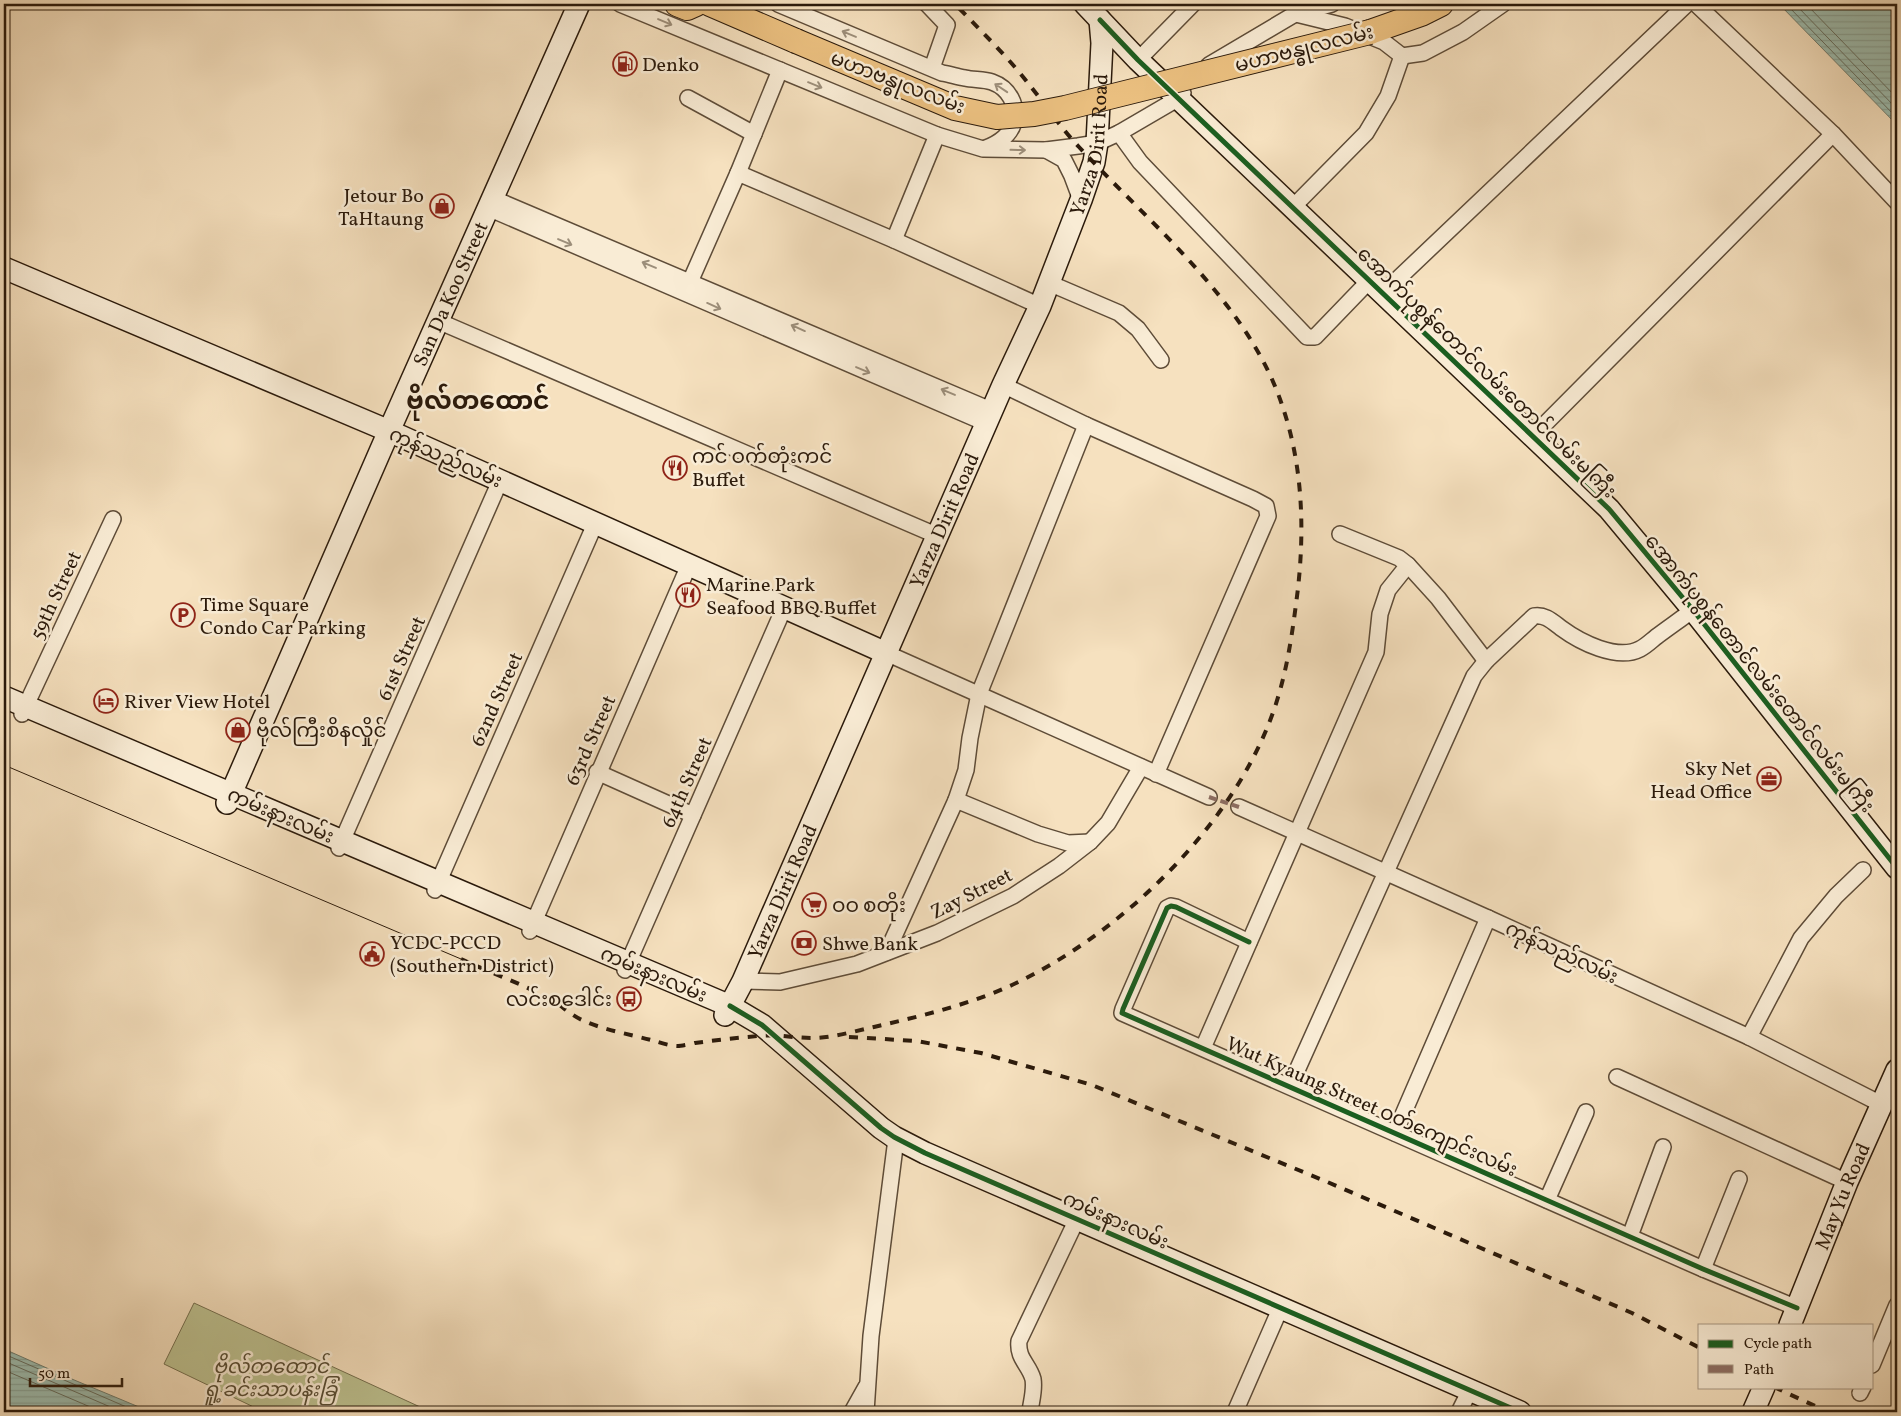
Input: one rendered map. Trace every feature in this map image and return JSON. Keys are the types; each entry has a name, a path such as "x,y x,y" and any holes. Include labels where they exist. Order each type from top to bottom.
{"main road":[{"name":"San Da Koo Street","path":"230,798 389,431 579,4"},
{"path":"677,4 687,8 696,4"},
{"name":"မဟာဗန္ဓုလလမ်း","path":"710,4 955,108 997,116 1034,114 1065,108 1370,32 1421,14 1441,4"},
{"name":"အောက်ပုစွန်တောင်လမ်းတောင်လမ်းမကြီး","path":"1085,4 1138,60 1609,509 1693,610 1897,868"},
{"name":"Yarza Dirit Road","path":"728,1010 743,981 1003,385 1040,306 1081,200 1094,162 1097,143 1102,43 1100,20"},
{"name":"ကုန်သည်လမ်း","path":"4,268 389,431 886,653"},
{"name":"ကမ်းနားလမ်း","path":"4,697 17,710 230,798 762,1025 897,1143 1279,1311 1520,1412"},
{"name":"May Yu Road","path":"1793,1316 1847,1182 1897,1070"},
{"name":"ကမ်းနားလမ်း","path":"1279,1311 1463,1404 1504,1412"},
{"path":"1753,1412 1764,1388"}],"street":[{"path":"620,4 938,135 983,149 1046,150 1097,143 1119,133 1179,98 1204,69 1295,14 1332,4"},
{"path":"778,4 932,68 965,78 992,82 1008,91 1014,105 1013,126 1006,137 996,144 983,149"},
{"path":"927,4 947,25 932,68"},
{"path":"1138,60 1193,4"},
{"path":"1295,14 1345,26 1384,42 1402,56 1423,53 1463,32 1503,4"},
{"path":"1119,133 1140,162 1308,337 1315,337 1376,287 1687,4"},
{"path":"1696,4 1833,134 1897,202"},
{"path":"1293,206 1366,133 1388,96 1402,56"},
{"path":"688,288 780,70"},
{"path":"688,98 754,134"},
{"path":"1533,436 1833,134"},
{"path":"894,240 938,135"},
{"path":"1046,150 1064,160 1081,200"},
{"path":"738,173 894,240 1040,306"},
{"path":"490,203 990,417"},
{"path":"1049,283 1119,313 1138,329 1161,360"},
{"path":"438,321 938,536"},
{"path":"1003,385 1086,425 1252,498 1266,506 1268,516 1156,774"},
{"path":"887,952 956,800 966,770 979,694 1086,425"},
{"name":"61st Street","path":"341,846 500,481"},
{"name":"59th Street","path":"17,710 113,519"},
{"name":"62nd Street","path":"436,886 595,524"},
{"path":"1340,534 1399,558 1408,565 1438,598 1486,661"},
{"name":"63rd Street","path":"532,927 597,772 688,565"},
{"path":"1203,1048 1376,652 1380,614 1388,590 1408,565"},
{"name":"64th Street","path":"626,967 784,608"},
{"path":"1290,1086 1474,676 1486,661 1534,616 1546,617 1568,634 1591,646 1609,651 1624,652 1639,650 1693,610"},
{"path":"886,653 1209,797"},
{"name":"Zay Street","path":"743,981 780,982 857,964 937,933 1013,896 1059,866 1090,842 1108,823 1141,767"},
{"path":"597,772 693,815"},
{"path":"956,800 1038,834 1068,843 1090,842"},
{"name":"ကုန်သည်လမ်း","path":"1239,808 1297,832 1749,1037 1881,1104"},
{"path":"1749,1037 1801,938 1836,896 1863,870"},
{"name":"Wut Kyaung Street ဝတ်ကျောင်းလမ်း","path":"1249,942 1176,907 1171,906 1167,908 1122,1009 1122,1013 1703,1268 1793,1316"},
{"path":"1395,1133 1488,918"},
{"path":"1617,1077 1847,1182"},
{"path":"1547,1200 1586,1112"},
{"path":"866,1412 871,1336 897,1143"},
{"path":"1630,1236 1663,1147"},
{"path":"1703,1268 1739,1178"},
{"path":"1030,1412 1033,1379 1018,1351 1020,1341 1076,1221"},
{"path":"1874,1361 1894,1324 1897,1305"},
{"path":"1235,1412 1279,1311"},
{"path":"852,1412 868,1383"}],"green space":[{"name":"ဗိုလ်တထောင် ရူ့ခင်းသာပန်းခြံ","path":"194,1303 431,1412 264,1412 164,1364"}],"water":[{"path":"1779,4 1897,4 1897,125"},
{"path":"4,1349 67,1377 151,1412 4,1412"}],"tram line":[{"path":"4,765 461,959"}],"railway":[{"path":"461,959 541,994 578,1018 590,1023 616,1032 675,1046 765,1036 827,1037 909,1019 961,1004 1012,985 1052,964 1092,938 1130,908 1166,875 1199,839 1228,800 1252,760 1271,718 1284,676 1299,579 1301,555 1299,480 1290,432 1283,408 1268,370 1247,334 1223,300 1166,236 1072,139 1011,62 955,4"},
{"path":"849,1037 917,1041 981,1053 1092,1085 1325,1181 1632,1313 1698,1347"},
{"path":"1776,1388 1828,1412"}],"marked path":[{"path":"1209,797 1239,807"}],"cycle path":[{"path":"1100,20 1138,60 1609,509 1693,610 1897,868"},
{"path":"1249,942 1176,907 1171,906 1167,908 1122,1013 1703,1269 1797,1308"},
{"path":"730,1006 762,1025 881,1128 925,1153 1520,1412"}],"place":[{"name":"Denko","path":"625,64"},
{"name":"Jetour Bo TaHtaung","path":"442,206"},
{"name":"ကင် ဝက်တုံးကင် Buffet","path":"675,468"},
{"name":"Marine Park Seafood BBQ Buffet","path":"688,595"},
{"name":"Time Square Condo Car Parking","path":"183,615"},
{"name":"River View Hotel","path":"106,701"},
{"name":"ဗိုလ်ကြီးစိနလှိုင်","path":"238,730"},
{"name":"Sky Net Head Office","path":"1769,779"},
{"name":"ဝဝ စတိုး","path":"814,905"},
{"name":"Shwe Bank","path":"804,943"},
{"name":"YCDC-PCCD (Southern District)","path":"372,954"},
{"name":"လင်းစဒေါင်း","path":"629,999"}],"district":[{"name":"ဗိုလ်တထောင်","path":"478,400"}]}
